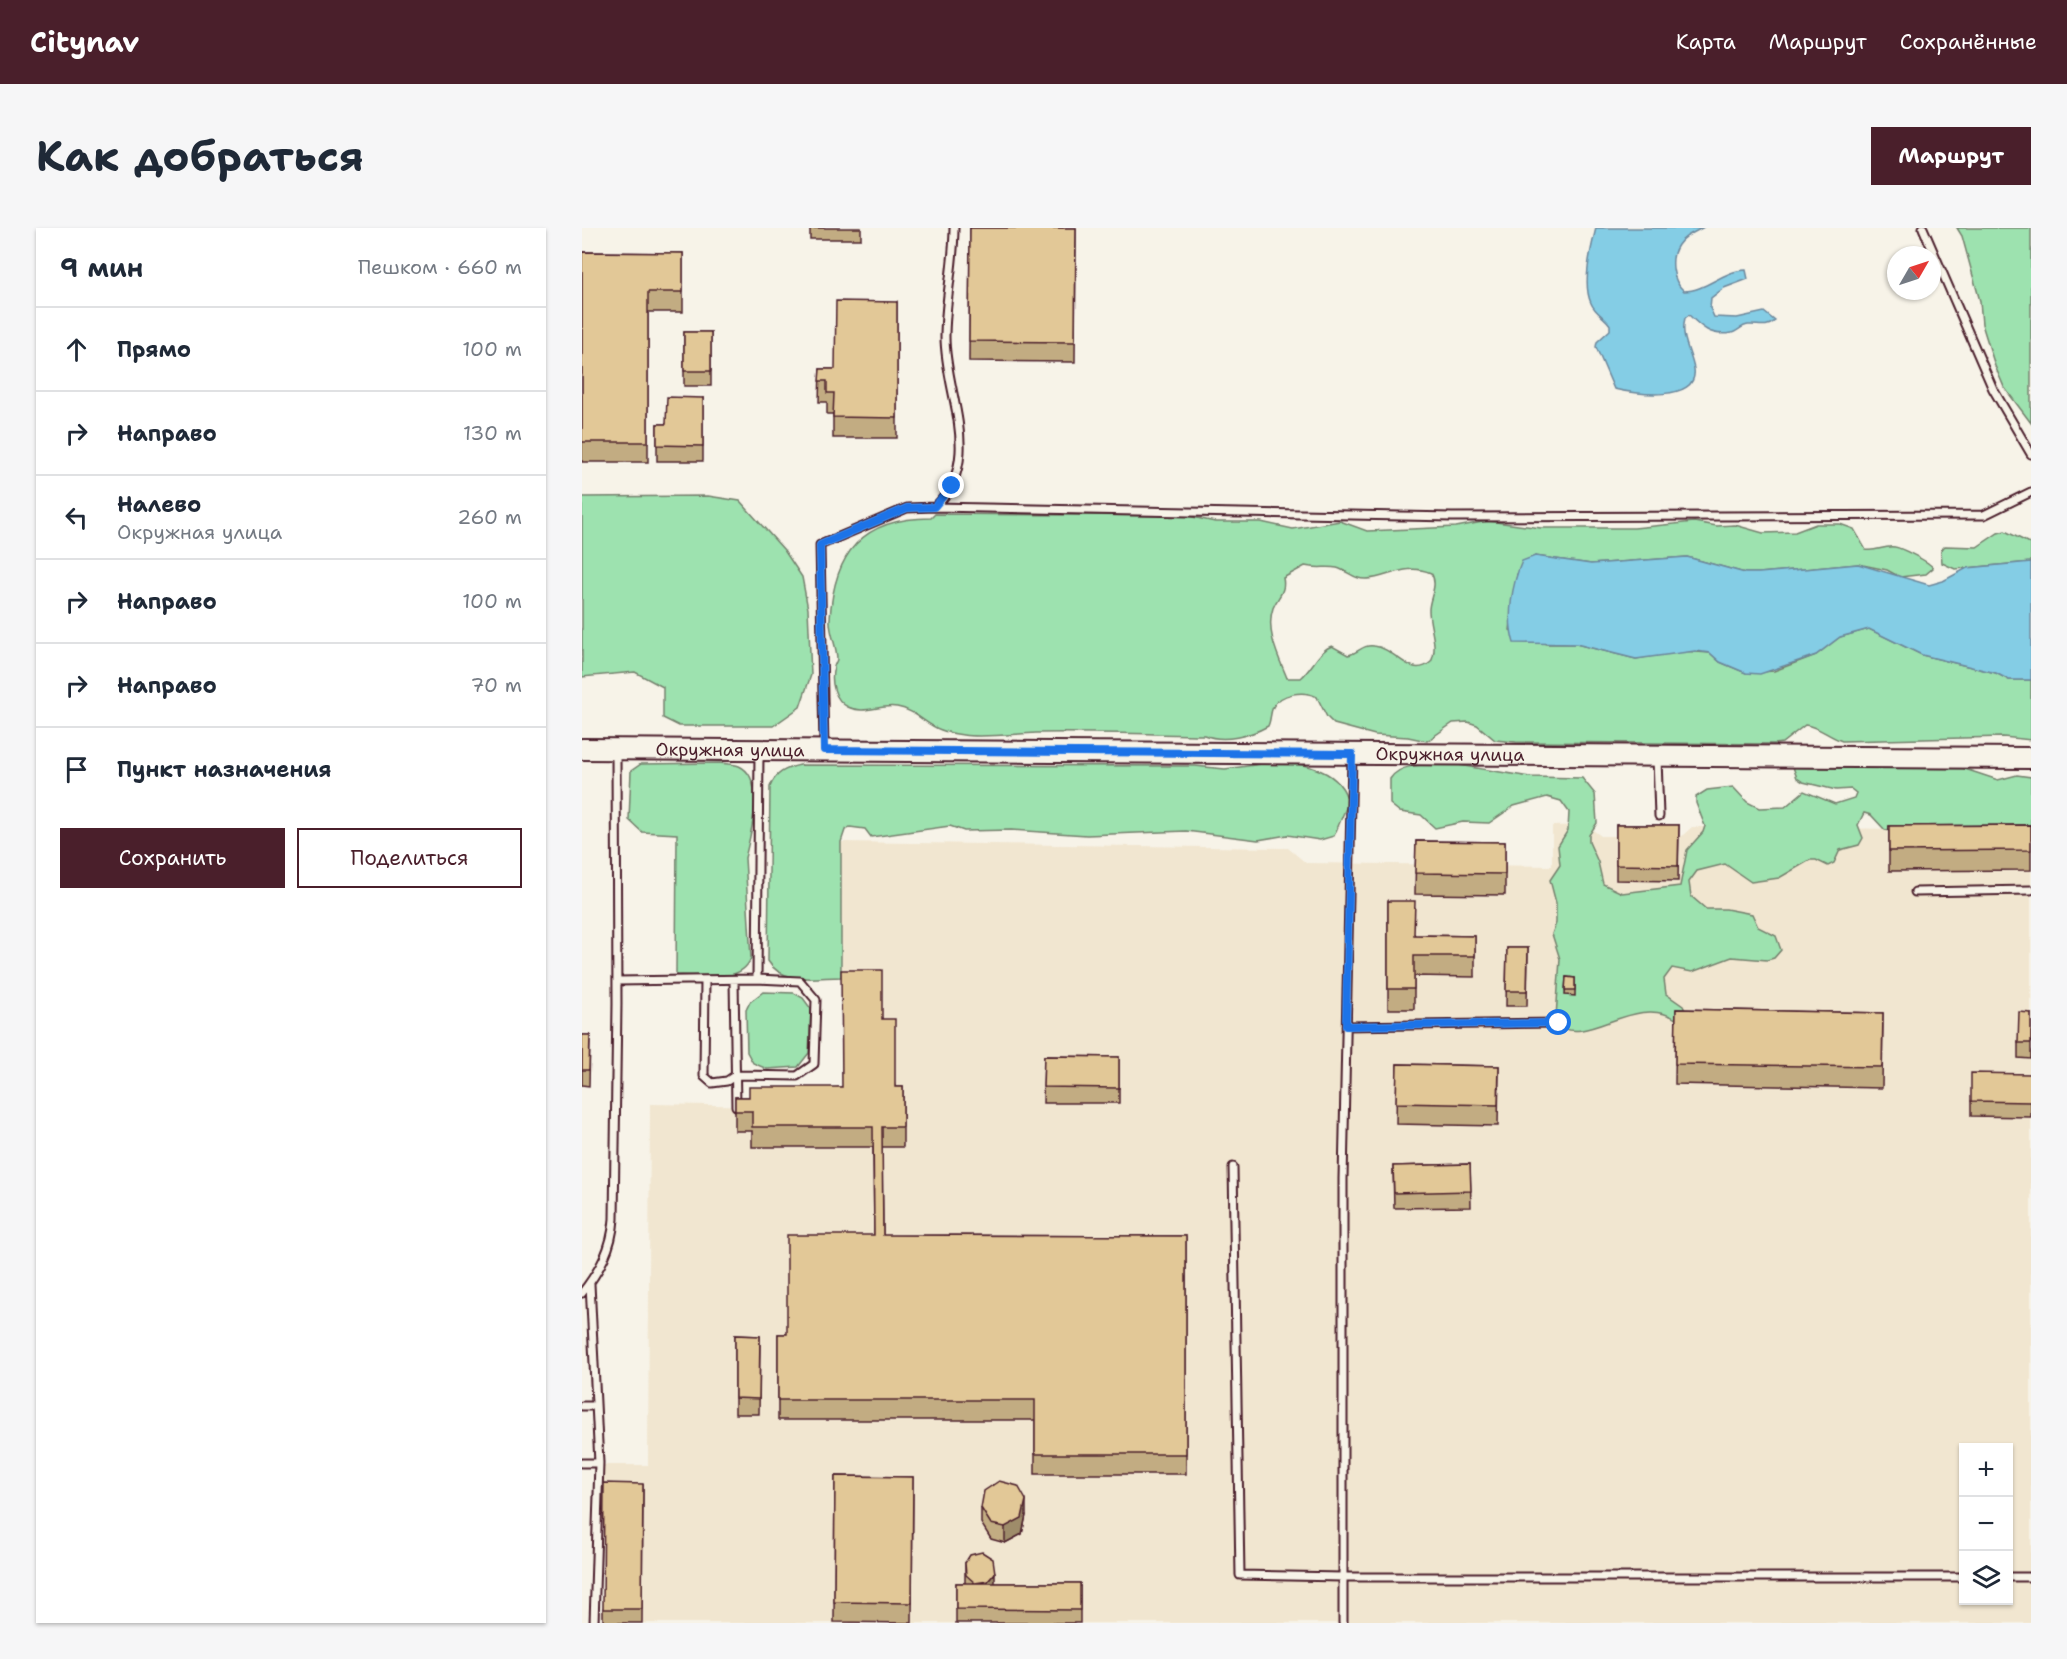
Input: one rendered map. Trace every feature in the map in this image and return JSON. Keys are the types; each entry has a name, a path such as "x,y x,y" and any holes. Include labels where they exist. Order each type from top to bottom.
{"main road":[{"name":"Окружная улица","path":"582,749 2031,758"}],"lane":[{"path":"934,507 948,492 958,472 959,427 945,349 945,304 951,269 954,228"},
{"path":"1923,228 1993,389 2031,454"},
{"path":"824,750 820,545 907,508 1452,516 1984,515 2031,492"},
{"path":"582,1293 590,1284 606,1256 613,1236 617,981 615,749"},
{"path":"757,979 759,750"},
{"path":"1343,1623 1346,1026 1352,754"},
{"path":"1657,756 1659,816"},
{"path":"1915,892 2031,890"},
{"path":"617,981 757,979 800,981 816,1000 814,1064 797,1076 736,1075 727,1082 712,1083 704,1076 705,980"},
{"path":"734,980 736,1107"},
{"path":"1346,1026 1559,1023"},
{"path":"1233,1167 1240,1575 1342,1578 1959,1577"},
{"path":"590,1284 599,1463 594,1623"},
{"path":"582,1406 596,1406"},
{"path":"582,1463 599,1463"},
{"path":"2013,1577 2031,1577"}],"shaded area":[{"path":"1586,825 1601,836 1682,836 1692,827 2031,830 2031,1623 587,1623 602,1622 603,1465 648,1465 650,1104 842,1107 841,842 1288,848 1306,863 1552,866 1552,826"}],"green space":[{"path":"1957,228 2031,228 2031,423 2004,387 1995,366 1982,324 1980,301 1962,236"},
{"path":"708,496 740,501 784,550 802,577 808,609 811,675 800,707 773,726 679,726 663,718 663,687 635,672 582,677 582,497"},
{"path":"935,514 1188,516 1215,522 1261,522 1293,529 1340,521 1367,531 1456,527 1488,521 1541,528 1634,528 1694,522 1717,526 1735,525 1763,533 1795,532 1816,524 1840,524 1854,529 1866,550 1895,547 1921,559 1933,568 1926,574 1900,577 1887,570 1858,564 1745,573 1687,557 1591,564 1535,556 1517,574 1510,630 1546,644 1576,644 1636,659 1681,651 1710,653 1720,662 1746,673 1774,671 1816,655 1840,637 1869,629 1922,655 1996,673 2009,680 2031,680 2031,740 2003,737 1842,741 1805,725 1782,743 1775,744 1516,742 1495,740 1477,725 1468,722 1453,723 1427,741 1375,735 1334,724 1327,717 1317,697 1299,693 1276,702 1268,726 1253,733 1228,738 1204,735 1120,733 980,736 952,733 935,727 915,714 897,707 860,710 848,707 839,700 833,684 833,672 837,659 830,619 838,575 846,558 856,544 887,524 931,518","holes":["1305,566 1337,568 1363,579 1413,569 1431,573 1434,582 1429,605 1434,643 1431,662 1423,667 1416,667 1403,662 1382,648 1367,646 1348,655 1332,646 1323,651 1301,678 1287,678 1274,644 1271,617 1282,590 1283,578"]},
{"path":"2005,531 2031,544 2031,562 1955,569 1942,563 1941,550 1945,546 1977,547"},
{"path":"1277,762 1299,764 1320,770 1338,783 1348,803 1334,836 1320,840 1287,835 1258,840 1186,831 1087,835 1011,830 964,831 950,826 871,837 865,829 850,827 845,830 841,842 841,977 791,977 774,969 768,961 770,787 778,775 790,768 800,765 1195,766 1225,769"},
{"path":"720,763 739,766 748,773 755,795 753,823 745,858 751,958 746,966 729,975 708,977 676,975 677,834 642,832 629,820 631,771 641,764"},
{"path":"1458,765 1530,777 1582,778 1595,794 1597,823 1589,835 1589,842 1598,862 1603,884 1622,893 1680,886 1687,850 1703,832 1705,826 1696,797 1707,790 1733,787 1747,802 1759,808 1785,807 1804,791 1835,804 1854,798 1856,793 1851,789 1836,790 1803,782 1797,778 1793,767 1959,767 1998,780 2017,775 2031,777 2031,831 1891,831 1885,830 1871,815 1864,813 1858,825 1863,838 1859,845 1840,850 1834,863 1828,866 1816,860 1810,860 1779,878 1751,882 1725,864 1697,871 1689,882 1691,896 1706,909 1726,909 1752,914 1758,927 1776,936 1781,950 1774,958 1767,960 1732,957 1692,972 1672,968 1664,979 1666,994 1683,1006 1686,1012 1676,1019 1660,1013 1644,1012 1596,1027 1568,1030 1557,1024 1556,1017 1560,959 1552,934 1556,923 1556,903 1550,880 1560,865 1558,846 1568,830 1569,812 1561,801 1547,797 1514,806 1489,823 1463,822 1435,828 1421,815 1400,812 1390,804 1390,779 1396,773 1412,766"},
{"path":"763,992 794,993 803,998 811,1009 809,1053 798,1067 767,1069 753,1063 747,1052 746,1010 750,1002"}],"water":[{"path":"1596,228 1702,228 1683,239 1675,250 1673,269 1680,287 1684,291 1700,288 1730,273 1746,270 1748,279 1724,288 1711,298 1710,308 1714,317 1737,318 1764,312 1775,321 1768,325 1748,325 1733,332 1718,334 1702,327 1689,315 1685,318 1684,332 1694,369 1693,380 1686,387 1676,392 1663,394 1614,389 1596,347 1597,342 1610,330 1610,325 1597,312 1588,295 1588,266"},
{"path":"1535,556 1591,564 1687,557 1745,573 1858,564 1929,585 1943,581 1967,568 2031,562 2031,680 2009,680 1996,673 1922,655 1869,629 1840,637 1816,655 1760,674 1746,673 1720,662 1710,653 1695,651 1636,659 1576,644 1514,643 1510,612 1515,580 1522,561"}],"building":[{"path":"970,228 1076,228 1075,342 969,341"},
{"path":"582,252 683,253 683,292 648,292 648,442 582,442"},
{"path":"836,301 897,302 897,418 833,417 834,393 827,393 827,381 819,381 820,369 835,369"},
{"path":"684,332 711,332 711,371 684,371"},
{"path":"667,397 703,398 703,446 657,445 657,424 666,424"},
{"path":"1616,825 1679,825 1678,866 1616,865"},
{"path":"2031,825 2031,850 1889,851 1889,826"},
{"path":"1416,841 1505,842 1505,874 1415,873"},
{"path":"1388,901 1415,901 1414,935 1475,936 1475,956 1414,956 1414,989 1388,989"},
{"path":"1507,948 1528,948 1527,991 1506,991"},
{"path":"841,970 882,970 882,1019 895,1019 895,1087 903,1087 903,1127 882,1127 883,1235 1186,1236 1186,1454 1035,1454 1035,1400 778,1400 778,1334 787,1334 787,1235 874,1235 873,1127 752,1127 752,1111 735,1111 735,1097 749,1097 749,1087 842,1087"},
{"path":"1566,977 1575,978 1575,990 1565,990"},
{"path":"1676,1009 1883,1013 1882,1067 1675,1064"},
{"path":"2019,1012 2031,1013 2031,1043 2018,1043"},
{"path":"582,1035 590,1035 589,1070 582,1070"},
{"path":"1044,1056 1119,1057 1119,1088 1043,1087"},
{"path":"1397,1064 1499,1066 1498,1105 1396,1103"},
{"path":"1971,1073 2031,1074 2031,1102 1971,1101"},
{"path":"1470,1164 1471,1191 1394,1193 1393,1166"},
{"path":"735,1335 760,1336 759,1399 735,1398"},
{"path":"835,1476 913,1477 912,1603 834,1602"},
{"path":"999,1481 1018,1486 1026,1500 1022,1518 1005,1527 991,1524 981,1508 984,1491"},
{"path":"604,1483 643,1484 642,1609 603,1609"},
{"path":"982,1552 993,1559 995,1573 988,1581 975,1583 966,1575 965,1563 970,1555"},
{"path":"956,1583 1080,1583 1080,1610 956,1609"}],"route":[{"path":"952,486 934,507 907,508 820,545 824,750 1352,754 1346,1026 1559,1023"}]}
